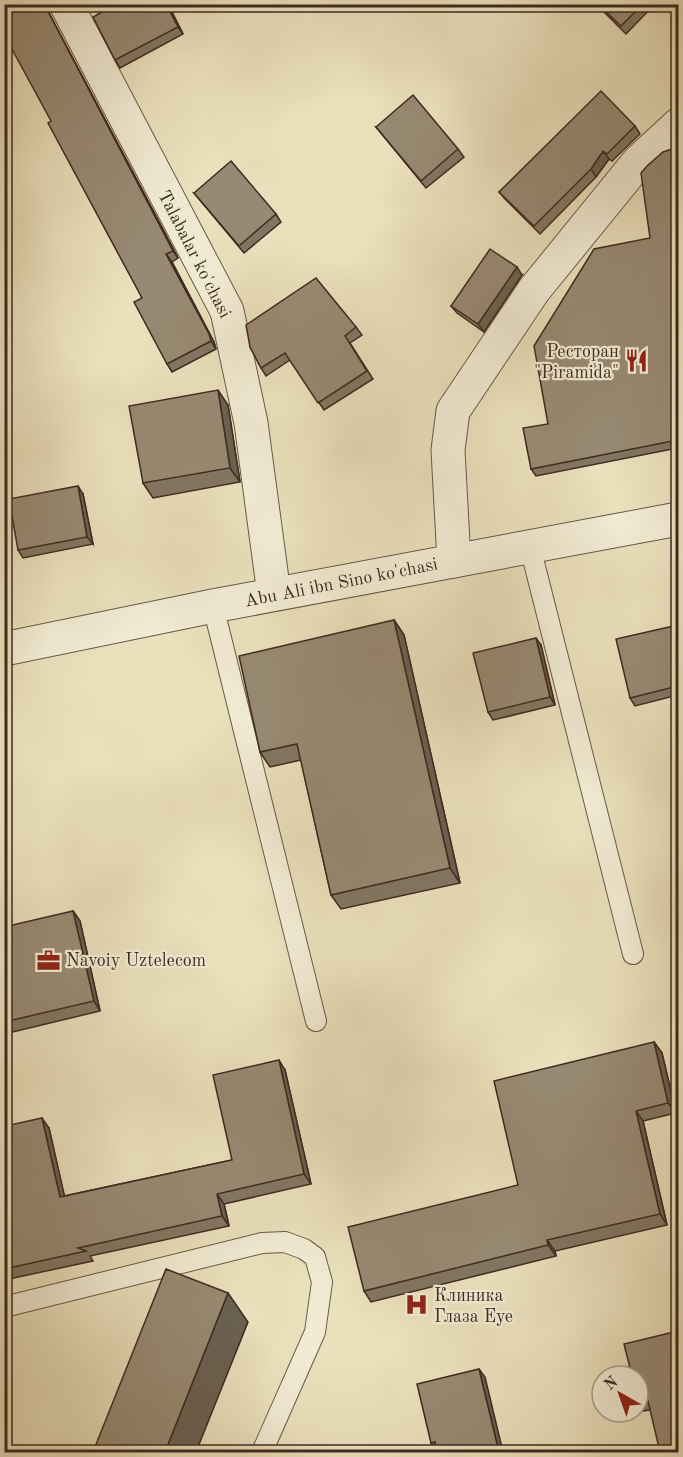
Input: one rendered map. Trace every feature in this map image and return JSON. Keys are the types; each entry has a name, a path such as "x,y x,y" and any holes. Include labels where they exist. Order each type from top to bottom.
{"street":[{"name":"Talabalar ko'chasi","path":"66,4 227,311 251,423 274,594"},
{"path":"454,561 448,450 453,411 534,290 639,161 678,125"},
{"name":"Abu Ali ibn Sino ko'chasi","path":"4,649 274,594 678,519"}],"lane":[{"path":"530,547 633,954"},
{"path":"213,606 316,1021"},
{"path":"4,1307 262,1243 285,1242 304,1248 315,1257 322,1282 315,1332 262,1452"}],"building":[{"path":"4,4 44,4 173,251 166,254 211,341 167,364 134,302 142,298 48,123 51,121 7,40 4,33"},
{"path":"116,4 166,4 178,27 115,60 93,17"},
{"path":"598,4 643,4 621,26"},
{"path":"601,91 635,126 607,154 603,151 591,169 534,226 499,192"},
{"path":"413,95 458,149 421,181 376,127"},
{"path":"678,147 678,440 531,469 523,428 548,424 534,346 594,249 650,238 641,173 663,152"},
{"path":"231,161 276,214 239,246 194,193"},
{"path":"490,249 517,267 478,324 451,306"},
{"path":"316,278 356,327 345,336 367,371 318,403 285,353 261,368 250,347 246,325"},
{"path":"218,390 230,468 143,483 129,406"},
{"path":"78,486 87,537 18,550 9,499"},
{"path":"394,620 450,868 331,895 297,744 260,752 239,656"},
{"path":"678,625 678,686 630,698 616,639"},
{"path":"536,638 550,697 488,712 473,653"},
{"path":"73,911 94,1001 4,1022 4,945 12,943 8,926"},
{"path":"654,1042 668,1103 636,1111 660,1214 547,1240 548,1245 364,1291 348,1227 518,1185 494,1081"},
{"path":"279,1060 304,1174 217,1194 222,1216 78,1248 86,1251 4,1269 4,1121 6,1126 42,1118 60,1197 232,1160 213,1075"},
{"path":"166,1269 228,1293 165,1452 93,1452"},
{"path":"678,1331 678,1452 660,1452 650,1410 650,1364 629,1364 624,1344"},
{"path":"479,1369 499,1452 438,1452 435,1442 431,1443 417,1384"}],"place":[{"name":"Ресторан \"Piramida\"","path":"637,361"},
{"name":"Navoiy Uztelecom","path":"48,960"},
{"name":"Клиника Глаза Eye","path":"416,1305"}]}
